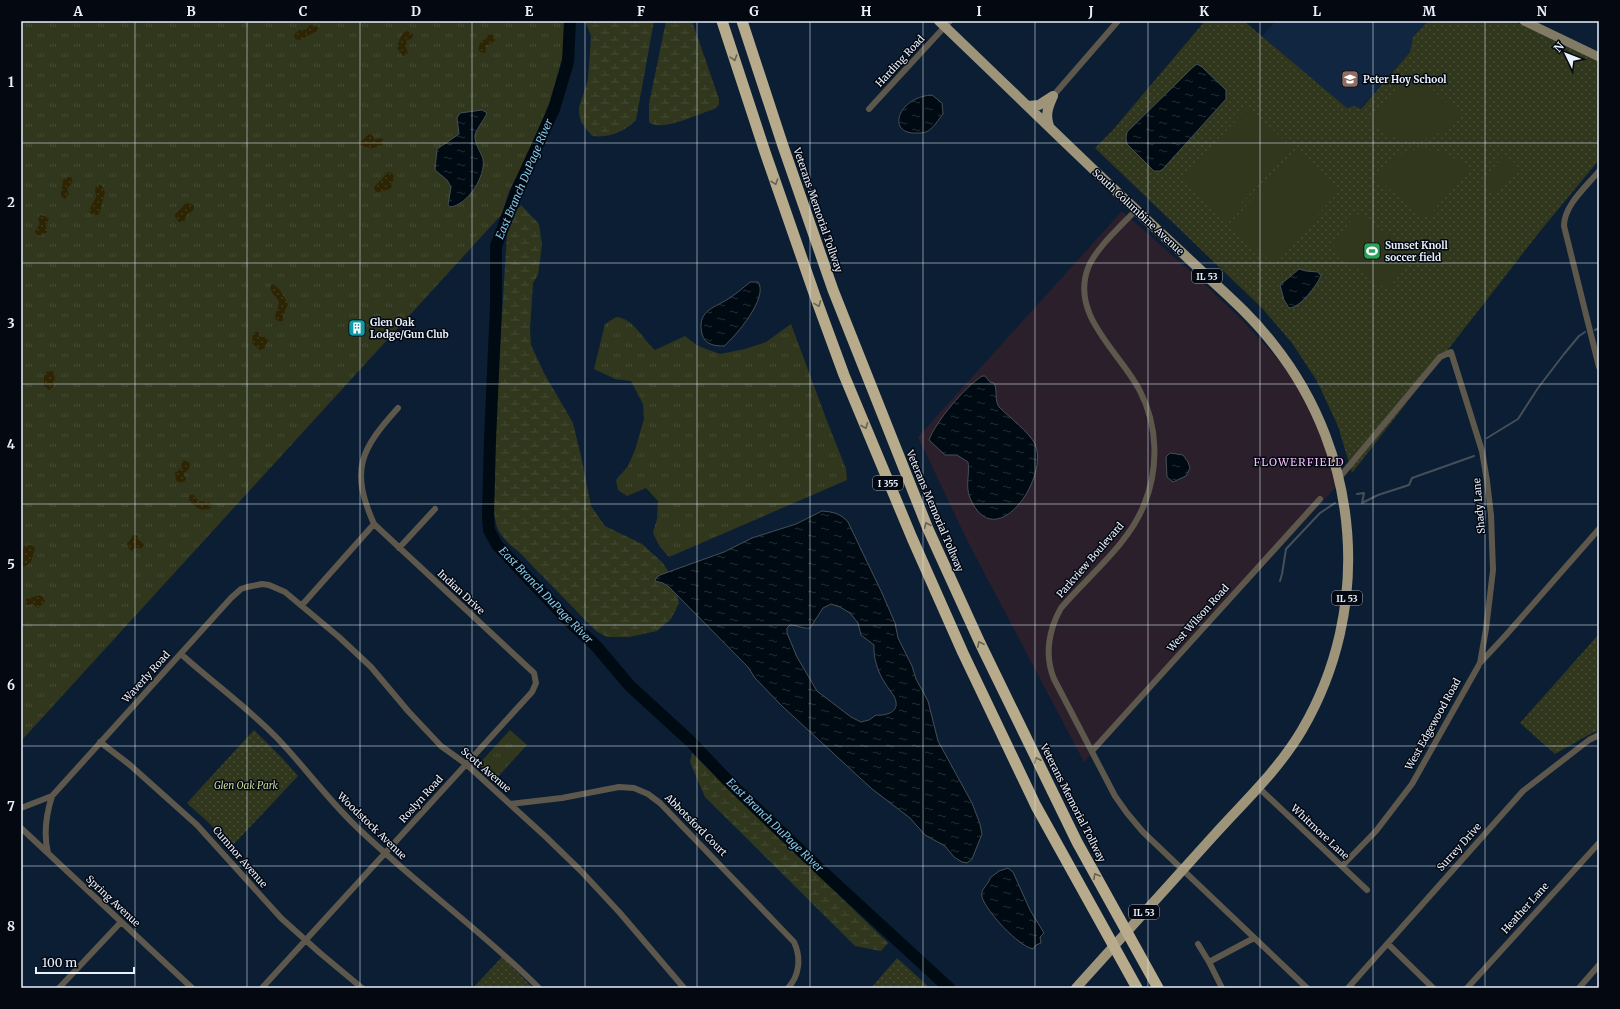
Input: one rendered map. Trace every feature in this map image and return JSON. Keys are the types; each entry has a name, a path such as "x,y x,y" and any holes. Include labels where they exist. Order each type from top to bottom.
{"highway":[{"name":"I 355","path":"722,21 765,152 815,296 886,477 963,653 1036,806 1138,988"},
{"name":"Veterans Memorial Tollway","path":"742,21 783,146 833,290 928,529 1018,723 1078,842 1158,988"},
{"path":"1142,958 1156,972 1165,988"}],"main road":[{"path":"1524,21 1599,58"},
{"name":"South Columbine Avenue","path":"945,23 1028,106 1136,210 1241,307 1274,345 1296,374 1312,402 1324,431 1339,478 1347,524 1349,563 1346,608 1337,650 1321,693 1305,725 1284,758 1259,788 1183,870"},
{"path":"1028,106 1039,104 1053,96"},
{"path":"1049,126 1046,119 1047,111 1053,96"},
{"name":"IL 53","path":"1076,988 1183,870"}],"street":[{"path":"1053,96 1118,21"},
{"name":"Harding Road","path":"869,108 945,23"},
{"path":"1599,171 1572,204 1564,219 1564,226 1599,366"},
{"name":"Parkview Boulevard","path":"1136,210 1094,257 1088,267 1085,278 1084,302 1093,322 1140,390 1148,411 1155,445 1151,484 1144,506 1130,531 1061,608 1056,617 1051,634 1048,653 1049,663 1054,679 1115,796 1143,832 1183,870"},
{"name":"Shady Lane","path":"1339,478 1369,444 1440,357 1450,352 1482,451 1488,481 1493,570 1486,629 1480,662"},
{"path":"302,605 374,524 363,496 361,484 362,463 372,439 398,408"},
{"name":"West Wilson Road","path":"1092,752 1320,499"},
{"path":"399,548 435,509"},
{"name":"Indian Drive","path":"374,524 534,673"},
{"name":"West Edgewood Road","path":"1342,866 1376,831 1412,784 1480,662 1506,635 1599,529"},
{"name":"Scott Avenue","path":"262,584 277,588 302,605 371,667 408,711 441,746 466,764 551,842 620,912 684,988"},
{"name":"Waverly Road","path":"21,808 52,796 236,593 247,587 262,584"},
{"name":"Woodstock Avenue","path":"181,654 244,707 276,737 361,832 399,867 482,934 539,988"},
{"name":"Roslyn Road","path":"262,988 532,692 536,684 534,673"},
{"name":"Surrey Drive","path":"1348,988 1523,791 1589,740 1599,735"},
{"name":"Cumnor Avenue","path":"100,742 130,765 197,825 226,855 267,903 306,940 362,988"},
{"name":"Abbotsford Court","path":"510,804 562,798 619,787 634,788 648,794 660,803 794,942 799,962 794,979 788,988"},
{"name":"Whitmore Lane","path":"1259,788 1367,890"},
{"name":"Waverly Road","path":"48,853 46,842 46,821 52,796"},
{"name":"Spring Avenue","path":"21,828 192,988"},
{"name":"Heather Lane","path":"1467,988 1599,843"},
{"path":"1183,870 1307,988"},
{"path":"59,988 121,922"},
{"path":"1209,962 1254,938"},
{"path":"1198,944 1222,988"},
{"path":"1388,944 1433,988"},
{"path":"1579,988 1599,965"}],"shaded area":[{"name":"Peter Hoy School","path":"1276,21 1428,21 1413,37 1410,52 1360,109 1350,107 1347,108 1262,36"},
{"path":"1122,211 1198,278 1241,319 1289,371 1308,405 1323,440 1337,486 1084,762 967,540 918,437"}],"green space":[{"path":"21,21 565,21 564,51 550,101 529,153 509,191 502,214 21,741"},
{"path":"585,21 654,21 636,120 622,131 611,135 592,136 581,122 579,107 588,80 591,36"},
{"path":"666,21 692,21 719,99 719,105 714,109 681,121 671,124 654,125 649,122 649,104"},
{"path":"1205,21 1244,21 1347,108 1354,106 1361,109 1410,52 1413,37 1428,21 1514,21 1599,62 1599,160 1541,230 1352,473 1338,426 1317,381 1292,343 1262,308 1095,148 1112,131"},
{"path":"1413,73 1462,115 1440,133 1429,138 1406,140 1382,132 1369,123 1407,74"},
{"path":"1248,107 1292,147 1226,220 1182,180"},
{"path":"1419,149 1433,150 1446,154 1458,160 1469,169 1428,217 1422,217 1374,176 1384,166 1399,155"},
{"path":"1297,150 1340,190 1273,264 1229,225"},
{"path":"1503,157 1510,159 1517,165 1516,169 1495,192 1490,193 1481,184 1482,180"},
{"path":"521,205 539,224 542,245 538,275 533,283 530,329 531,345 544,373 573,423 591,506 605,526 642,544 663,563 675,583 679,603 671,619 657,631 629,637 607,637 596,631 519,552 506,541 497,527 493,502 493,459 507,234 517,210"},
{"name":"Sunset Knoll soccer field","path":"1356,213 1414,252 1388,290 1331,250"},
{"path":"616,317 628,321 633,325 655,350 685,336 698,346 720,354 745,349 766,342 791,324 846,469 847,480 669,557 660,547 653,533 657,519 658,501 646,488 627,496 618,490 616,480 628,466 635,450 644,419 643,404 631,381 615,379 594,369 605,324"},
{"path":"1599,634 1599,731 1592,733 1555,754 1520,723"},
{"name":"Glen Oak Park","path":"254,730 298,776 231,847 210,824 187,803"},
{"path":"510,730 527,745 495,780 478,765"},
{"path":"692,753 888,943 881,951 855,946 705,797 690,762"},
{"path":"502,957 533,988 473,988"},
{"path":"897,958 930,988 871,988"}],"sand":[{"path":"310,25 317,26 319,30 300,40 295,39 294,35 297,32 301,29 306,30"},
{"path":"407,31 413,34 413,36 411,39 407,40 406,47 408,54 403,56 397,48 401,36"},
{"path":"489,34 494,35 495,41 486,46 485,53 480,52 478,49 481,41 486,39"},
{"path":"369,134 372,135 375,140 378,138 383,139 383,144 373,148 360,146 359,143"},
{"path":"389,172 392,173 395,178 391,183 392,186 390,189 378,192 375,191 374,187"},
{"path":"67,177 71,177 72,181 67,189 69,194 65,199 61,196 63,185 62,181"},
{"path":"99,184 105,192 100,211 98,215 94,215 91,214 89,210 96,197 95,189"},
{"path":"187,203 194,205 194,210 187,214 185,220 179,222 175,217 175,214"},
{"path":"40,215 49,219 46,225 47,232 40,236 36,234 35,231 40,224 38,219"},
{"path":"272,284 280,290 288,304 282,322 276,320 275,316 279,303 271,290 270,287"},
{"path":"258,332 260,337 265,337 268,340 264,349 261,351 252,343 253,333"},
{"path":"46,372 54,372 55,377 53,386 49,390 44,386 44,376"},
{"path":"184,460 190,463 189,469 183,474 186,478 185,481 179,483 176,481 175,473 182,468 181,462"},
{"path":"190,494 194,495 198,501 209,502 212,505 211,508 201,510 193,505 189,500"},
{"path":"134,534 138,536 138,540 144,545 142,548 136,548 132,551 127,544"},
{"path":"32,545 35,547 31,562 22,567 21,550 25,546"},
{"path":"40,595 45,601 38,608 33,604 27,605 25,603 26,599"}],"water":[{"path":"1197,64 1226,90 1226,99 1163,169 1160,171 1154,171 1127,144 1127,132"},
{"path":"932,95 942,103 943,114 933,127 929,131 920,133 907,132 901,128 899,122 904,108 920,97"},
{"path":"482,110 487,113 476,132 475,138 483,159 482,173 479,181 469,195 457,205 450,207 448,205 451,187 447,180 435,170 437,149 459,134 457,118 460,113"},
{"path":"1299,269 1318,272 1321,276 1316,285 1298,305 1289,308 1284,300 1280,285"},
{"path":"750,282 758,282 760,289 759,297 750,316 736,334 724,346 714,345 705,341 701,326 704,315 711,308 731,297"},
{"path":"982,376 985,376 990,382 994,383 999,407 1032,439 1035,444 1038,459 1035,475 1028,492 1018,506 1006,516 993,519 981,514 970,498 968,489 968,462 957,455 945,455 929,440 944,414 975,381"},
{"path":"1170,453 1183,455 1190,468 1186,476 1173,482 1167,477 1166,457"},
{"path":"822,511 836,514 848,522 882,593 895,623 898,638 912,666 916,679 928,701 938,741 972,803 980,824 982,834 972,859 967,863 954,857 945,846 925,835 910,818 872,789 782,706 755,678 748,667 669,587 663,583 655,581 660,575 724,552 752,538 796,524","holes":["831,604 850,613 858,623 861,635 874,645 874,655 878,670 896,702 895,709 890,713 876,715 869,720 861,722 851,717 817,691 797,657 787,633 787,628 790,625 810,628 823,608"]},
{"path":"1008,868 1013,872 1030,910 1044,933 1040,937 1041,943 1036,945 1033,949 1019,942 1003,927 990,911 982,897 982,891 990,878 999,871"}],"waterway":[{"name":"East Branch DuPage River","path":"570,21 568,62 554,109 518,188 496,246 496,306 490,440 489,530 497,545 565,617 596,646 630,686 689,740 732,785 822,871 949,988"},
{"path":"1595,330 1599,328"},
{"path":"1487,438 1518,419 1538,388 1564,354 1579,336 1585,332"},
{"path":"1357,494 1364,493 1362,503 1378,495 1409,485 1412,478 1474,456"},
{"path":"1280,581 1286,549 1320,513 1335,503"}],"place":[{"name":"Peter Hoy School","path":"1350,79"},
{"name":"Sunset Knoll soccer field","path":"1372,251"},
{"name":"Glen Oak Lodge/Gun Club","path":"357,328"}],"district":[{"name":"FLOWERFIELD","path":"1299,462"}]}
